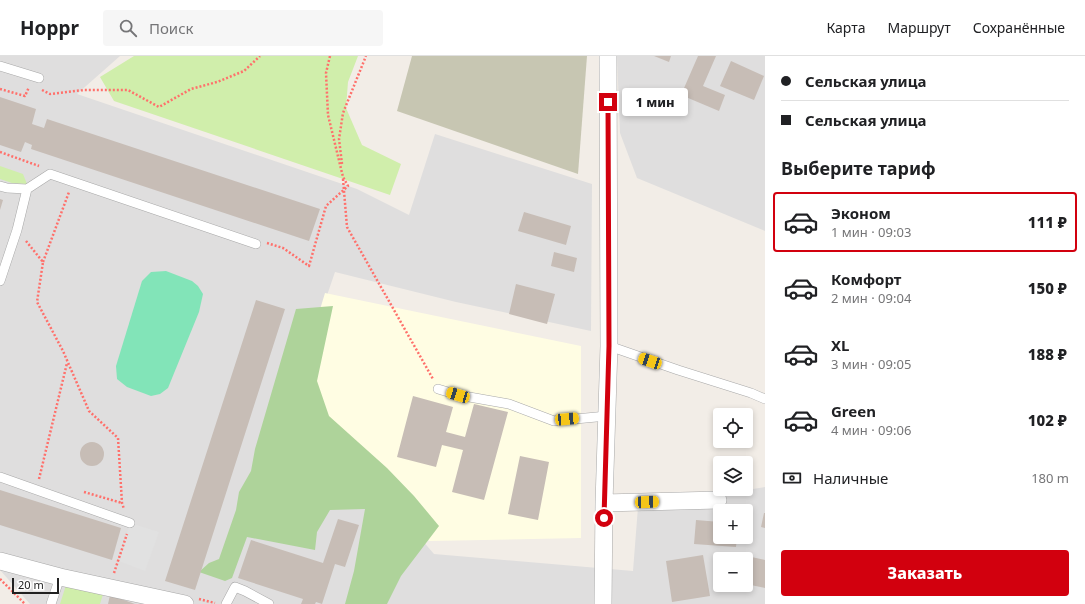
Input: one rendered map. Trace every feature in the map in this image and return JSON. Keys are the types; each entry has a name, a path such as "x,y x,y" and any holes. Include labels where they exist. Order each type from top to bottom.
{"street":[{"path":"602,604 609,346 608,56"},
{"path":"604,503 718,500"},
{"path":"0,561 60,577 185,604"}],"lane":[{"path":"0,66 39,78"},
{"path":"0,186 7,188 27,189 50,174 256,244"},
{"path":"0,281 18,230 27,189"},
{"path":"609,346 765,399"},
{"path":"438,389 458,395 509,404 554,421 607,416"},
{"path":"0,477 130,523"},
{"path":"51,604 60,577"},
{"path":"226,604 235,587 269,604"}],"path":[{"path":"36,88 50,94 84,90 128,90 159,107 191,89 217,82 244,71 260,56"},
{"path":"282,248 309,266 326,206 348,186 343,177 328,115 326,73 330,56"},
{"path":"366,56 343,113 339,139 347,227 438,389"},
{"path":"0,89 24,96 29,85"},
{"path":"72,182 43,262 37,302 63,351 89,411 118,438 122,503 130,523 112,579"},
{"path":"18,230 43,262"},
{"path":"39,479 68,362"},
{"path":"0,579 25,604"}],"shaded area":[{"path":"0,56 120,56 77,94 357,189 409,215 435,134 592,184 591,331 456,302 335,272 284,421 391,504 434,554 633,571 638,507 713,495 753,496 753,489 765,487 765,604 30,604 0,570"},
{"path":"412,56 587,56 578,174 397,111"},
{"path":"617,56 765,56 765,231 637,178 620,133"},
{"path":"325,293 581,346 581,538 429,541 389,492 288,415"},
{"path":"130,523 159,532 145,571 119,561"}],"green space":[{"path":"134,56 358,56 348,82 346,108 362,145 401,164 390,195 114,101 100,77"},
{"path":"0,166 23,174 27,184 12,183 0,179"},
{"path":"166,271 192,281 198,286 203,294 199,312 168,388 160,394 151,396 127,387 117,379 116,366 142,281 151,272"},
{"path":"333,306 317,381 329,416 387,468 414,496 439,526 401,576 387,604 345,604 354,571 365,509 330,510 317,532 315,550 247,537 232,578 225,581 199,572 209,563 219,559 236,510 239,492 251,471 255,449 296,309"},
{"path":"66,585 104,591 100,604 60,604"}],"building":[{"path":"654,56 671,56 669,62"},
{"path":"698,56 716,56 703,86 725,95 719,111 681,95"},
{"path":"731,61 764,76 754,100 720,86"},
{"path":"0,97 36,109 32,124 44,128 47,119 320,209 309,241 31,149 32,145 25,142 21,152 0,145"},
{"path":"0,199 3,200 0,210"},
{"path":"524,212 571,226 566,245 518,231"},
{"path":"554,252 577,258 574,272 551,266"},
{"path":"516,284 555,294 547,324 509,314"},
{"path":"256,300 285,309 195,590 165,581"},
{"path":"413,396 453,407 446,432 465,437 474,404 508,412 484,500 452,492 463,450 442,445 436,467 397,457"},
{"path":"87,442 97,442 104,449 104,459 97,466 87,466 80,459 80,449"},
{"path":"520,456 549,462 538,520 508,514"},
{"path":"0,490 121,528 112,560 0,525"},
{"path":"765,513 765,528 761,527"},
{"path":"338,519 359,525 345,567 335,564 322,604 316,602 315,604 301,604 303,599 238,578 251,540 323,563"},
{"path":"696,520 713,521 713,544 736,544 736,547 694,544"},
{"path":"703,555 710,596 672,602 666,561"},
{"path":"753,557 765,560 765,588 753,585"},
{"path":"110,595 135,604 108,604"}],"route":[{"path":"604,518 609,346 608,102"}]}
